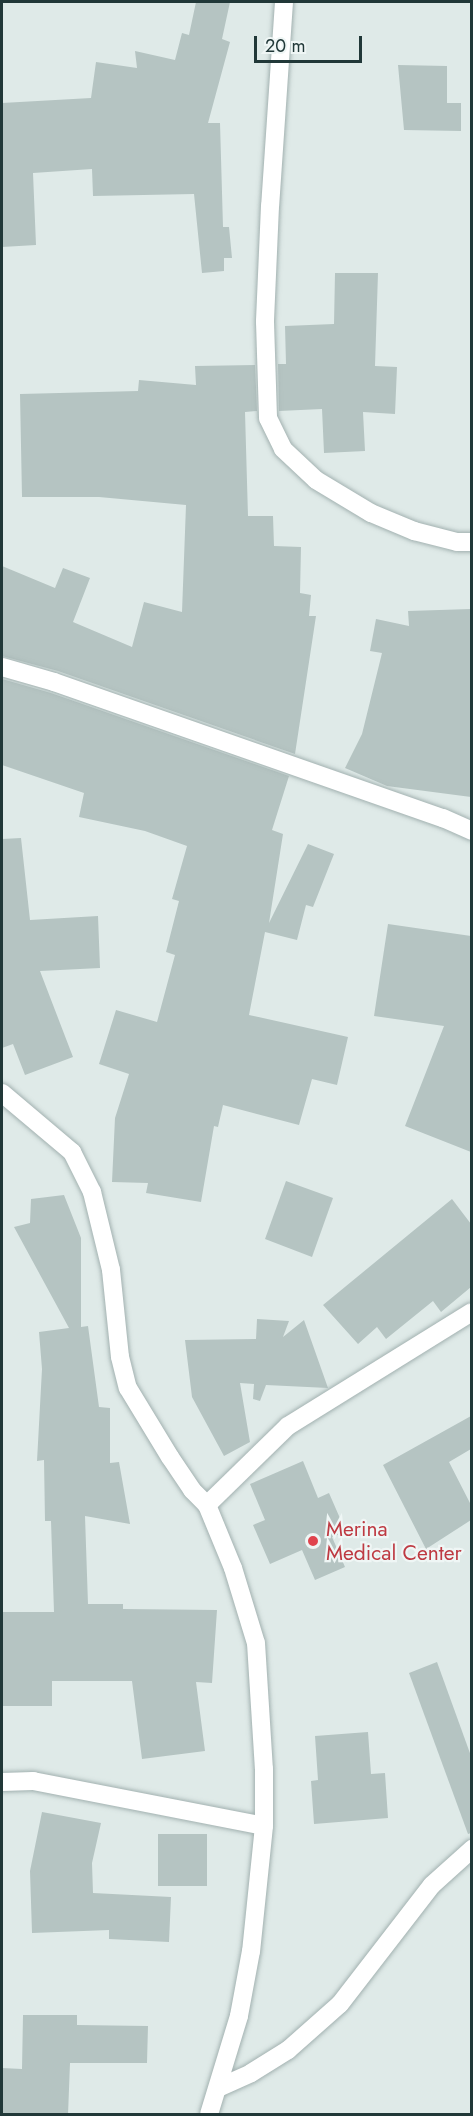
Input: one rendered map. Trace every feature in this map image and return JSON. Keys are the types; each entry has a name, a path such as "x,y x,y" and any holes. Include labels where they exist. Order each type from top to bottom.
{"street":[{"path":"284,2 269,217 266,322 268,418 283,449 316,480 371,513 414,531 457,542 471,542"},
{"path":"2,668 54,682 443,818 471,831"},
{"path":"2,1093 72,1152 92,1192 111,1270 120,1357 128,1388 192,1490 207,1505 232,1568 256,1643 264,1759 264,1827 251,1951 239,2016 209,2115"},
{"path":"207,1505 288,1426 471,1312"},
{"path":"2,1782 33,1781 264,1827"},
{"path":"218,2088 251,2073 288,2050 340,2004 432,1885 471,1849"}],"building":[{"path":"196,2 230,2 222,39 230,42 208,123 220,123 223,227 229,227 232,258 224,258 224,271 202,273 194,194 93,196 92,169 33,173 36,245 2,247 2,103 91,98 96,62 137,68 135,51 175,60 182,33 189,35"},
{"path":"398,65 447,66 447,103 461,103 461,131 404,130"},
{"path":"335,273 378,273 375,366 397,367 395,414 363,412 365,451 324,453 322,409 279,411 278,364 286,364 285,326 334,324"},
{"path":"255,365 257,411 245,412 248,516 273,516 274,546 301,547 300,593 311,595 309,616 316,616 295,754 58,671 2,656 2,566 55,588 63,568 90,578 73,622 132,647 144,602 182,612 186,505 99,497 22,497 20,394 138,391 139,380 196,385 195,366"},
{"path":"471,609 471,797 387,786 345,768 362,734 382,653 370,651 376,619 409,626 408,611"},
{"path":"2,679 51,693 289,776 272,830 283,834 269,923 308,844 334,854 313,907 306,905 297,940 265,932 249,1015 348,1037 337,1085 312,1079 299,1125 223,1105 218,1127 214,1126 201,1202 146,1193 148,1183 112,1182 115,1118 129,1074 99,1064 116,1010 157,1022 175,955 166,952 179,901 172,899 187,846 145,831 79,817 84,793 2,765"},
{"path":"21,838 30,920 98,916 100,968 40,971 73,1057 25,1075 13,1044 2,1048 2,839"},
{"path":"388,924 471,936 471,1152 405,1126 444,1026 374,1016"},
{"path":"286,1181 333,1198 312,1257 265,1239"},
{"path":"64,1195 81,1238 81,1327 88,1326 99,1407 110,1408 110,1463 119,1462 130,1524 85,1516 88,1604 123,1604 123,1609 217,1610 212,1683 196,1682 205,1751 142,1759 132,1681 52,1681 52,1706 2,1706 2,1612 54,1612 51,1521 45,1521 44,1460 37,1461 42,1369 39,1332 69,1328 14,1227 30,1223 31,1199"},
{"path":"452,1199 471,1224 471,1287 441,1312 433,1301 386,1339 377,1327 358,1344 323,1305"},
{"path":"257,1319 289,1321 283,1337 304,1320 328,1388 266,1385 260,1401 253,1399 254,1384 240,1383 250,1442 224,1456 192,1397 185,1340 256,1339"},
{"path":"471,1416 471,1449 449,1462 471,1505 471,1520 426,1549 383,1465"},
{"path":"303,1461 318,1498 329,1493 346,1532 332,1537 345,1567 315,1580 302,1550 270,1564 253,1525 265,1520 250,1484"},
{"path":"437,1662 471,1756 471,1833 468,1834 409,1673"},
{"path":"368,1732 371,1774 385,1773 388,1818 314,1824 311,1781 318,1780 315,1736"},
{"path":"42,1812 101,1823 92,1863 93,1893 171,1897 169,1942 109,1939 109,1930 32,1933 30,1871"},
{"path":"158,1834 207,1834 207,1886 158,1886"},
{"path":"23,2015 77,2015 77,2025 148,2026 147,2063 70,2063 68,2115 2,2115 2,2068 22,2069"}],"place":[{"name":"Merina Medical Center","path":"313,1541"}]}
